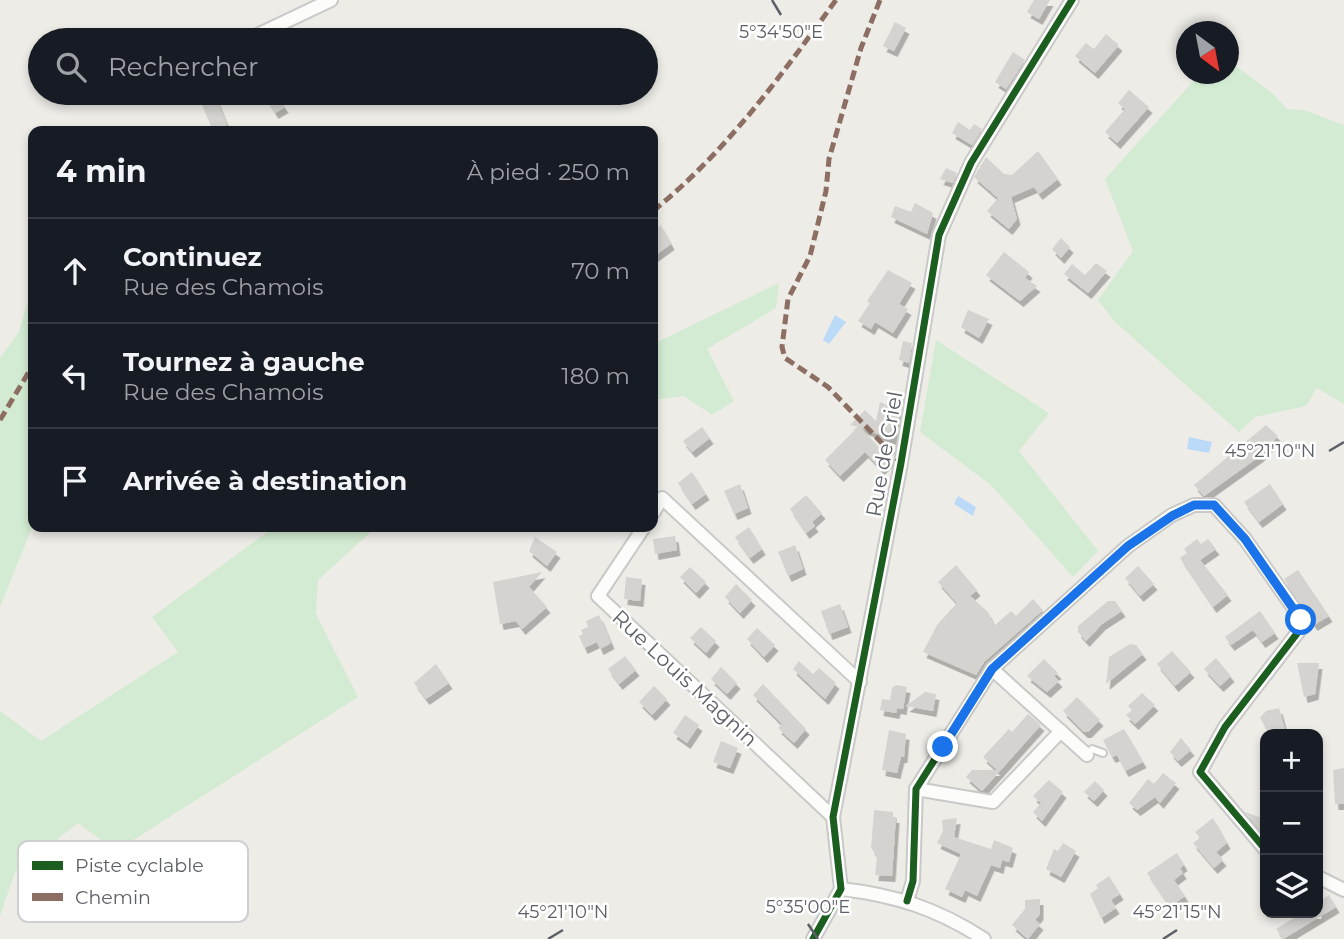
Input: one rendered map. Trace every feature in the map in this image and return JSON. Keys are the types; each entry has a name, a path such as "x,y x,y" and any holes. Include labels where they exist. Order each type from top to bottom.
{"street":[{"path":"272,28 331,0"},
{"name":"Rue de Criel","path":"841,890 834,817 939,235 971,163 1072,0"},
{"path":"658,505 662,498 860,682"},
{"path":"907,901 913,881 916,789 992,669 1128,546 1172,516 1194,505 1214,505 1245,539 1301,620 1301,627 1225,727 1200,772 1260,843"},
{"name":"Rue Louis Magnin","path":"641,532 598,596 834,817"},
{"path":"992,669 1087,755"},
{"path":"916,789 993,802 1061,731"},
{"path":"1323,880 1344,890"},
{"path":"813,939 841,890 907,901 950,917 984,939"}],"lane":[{"path":"1087,755 1092,749 1103,753"}],"green space":[{"path":"1239,68 1271,92 1287,109 1304,110 1344,125 1344,404 1317,388 1306,406 1255,417 1239,432 1114,321 1098,300 1133,251 1105,179 1191,84 1239,84"},
{"path":"779,283 776,308 707,349 734,401 712,415 684,396 658,399 658,342"},
{"path":"28,300 28,532 30,532 0,607 0,358 19,332"},
{"path":"936,340 1049,413 1019,451 1098,551 1073,577 991,485 920,432"},
{"path":"267,532 371,532 318,580 316,614 358,697 132,841 102,841 78,823 55,841 18,841 18,870 0,916 0,711 41,741 178,652 152,617"}],"water":[{"path":"835,315 846,322 829,344 823,340"},
{"path":"1189,437 1212,442 1209,453 1187,449"},
{"path":"958,496 976,507 973,516 954,504"}],"building":[{"path":"1034,0 1050,0 1039,19 1027,12"},
{"path":"895,22 906,28 894,51 883,46"},
{"path":"1106,34 1119,45 1095,73 1075,56 1086,43 1094,49"},
{"path":"1013,52 1025,60 1006,89 995,82"},
{"path":"1129,90 1149,107 1117,143 1105,132 1125,109 1118,103"},
{"path":"202,105 219,105 227,125 211,126"},
{"path":"270,105 284,105 285,107 275,113"},
{"path":"958,122 970,130 974,124 982,129 972,145 952,133"},
{"path":"1038,151 1058,179 1039,194 1034,187 1011,197 1017,219 1009,229 987,211 998,198 974,177 986,157 1004,174 1012,175"},
{"path":"946,168 957,173 953,183 940,179"},
{"path":"915,203 933,213 927,234 891,217 895,206 911,212"},
{"path":"661,225 671,244 658,253 658,228"},
{"path":"1061,238 1070,247 1061,258 1052,249"},
{"path":"1004,252 1029,272 1025,278 1037,286 1020,301 986,275"},
{"path":"1096,263 1107,271 1088,293 1064,274 1072,264 1085,275"},
{"path":"888,270 912,283 899,304 908,309 893,333 875,322 871,329 858,321 870,303 867,301"},
{"path":"968,310 989,319 979,338 961,327"},
{"path":"903,341 912,343 909,363 899,360"},
{"path":"880,402 901,411 893,439 861,428 891,460 881,469 865,452 840,476 825,460 858,427 850,425 865,410 876,421"},
{"path":"1266,425 1278,436 1260,456 1204,496 1194,485"},
{"path":"702,427 710,438 692,452 683,441"},
{"path":"692,472 706,494 692,504 678,483"},
{"path":"740,484 748,508 734,514 724,491"},
{"path":"1270,484 1283,504 1259,522 1244,502"},
{"path":"806,495 822,513 812,522 815,526 806,533 790,509"},
{"path":"749,527 762,549 750,558 735,537"},
{"path":"675,536 677,550 655,554 653,539"},
{"path":"535,537 557,552 547,566 529,551"},
{"path":"1197,539 1201,544 1208,539 1216,549 1200,560 1228,595 1213,607 1180,558 1187,553 1184,549"},
{"path":"795,545 803,569 788,576 778,552"},
{"path":"956,565 977,590 970,596 988,612 994,626 1011,611 1016,616 1033,599 1043,610 984,662 976,675 923,652 937,625 957,603 938,582"},
{"path":"1138,566 1154,584 1140,596 1125,578"},
{"path":"690,567 706,582 696,593 680,577"},
{"path":"1298,570 1329,616 1314,625 1284,579"},
{"path":"542,572 529,587 547,607 522,629 516,621 500,624 493,582"},
{"path":"626,577 642,579 640,601 624,599"},
{"path":"736,584 752,600 740,613 725,597"},
{"path":"1108,601 1115,601 1122,611 1102,624 1086,641 1078,632 1078,626"},
{"path":"840,604 848,627 829,634 821,611"},
{"path":"1260,611 1275,633 1262,642 1253,630 1231,645 1225,637"},
{"path":"599,615 611,643 600,649 597,642 584,648 579,636 583,634 581,630 588,627 586,621"},
{"path":"701,627 716,641 706,653 690,638"},
{"path":"757,628 775,645 764,657 747,639"},
{"path":"1130,644 1136,645 1143,654 1106,684 1109,657"},
{"path":"1172,651 1191,672 1175,686 1157,664"},
{"path":"625,656 636,670 619,684 608,669"},
{"path":"1216,658 1231,676 1220,686 1204,669"},
{"path":"1044,659 1058,673 1054,676 1059,681 1047,692 1027,676"},
{"path":"799,661 813,674 819,668 836,683 825,699 793,669"},
{"path":"1297,663 1319,663 1315,694 1304,697"},
{"path":"436,664 449,683 426,699 414,683"},
{"path":"721,667 737,683 727,694 711,679"},
{"path":"763,684 806,729 794,743 778,728 782,724 753,695"},
{"path":"896,685 907,687 903,709 897,708 896,713 880,710 882,699 890,700 892,688"},
{"path":"654,686 667,699 652,715 639,702"},
{"path":"925,692 936,694 933,711 906,706"},
{"path":"1142,693 1155,705 1135,724 1126,715 1132,710 1128,706"},
{"path":"1077,697 1100,720 1088,732 1084,732 1063,711"},
{"path":"1279,708 1285,729 1267,729 1260,718 1266,711"},
{"path":"1028,714 1041,725 982,791 966,777 972,770 997,770 983,757 1009,729 1012,732"},
{"path":"685,715 699,725 687,743 673,733"},
{"path":"1124,729 1143,762 1125,771 1117,755 1112,757 1103,740"},
{"path":"889,730 906,734 904,757 901,757 897,773 882,770"},
{"path":"1181,738 1191,750 1178,761 1170,752"},
{"path":"721,741 738,748 730,768 713,762"},
{"path":"1344,768 1344,804 1335,804 1333,770"},
{"path":"1163,773 1176,783 1160,803 1155,797 1137,810 1129,803 1148,779 1154,784"},
{"path":"1049,780 1063,792 1042,821 1033,812 1041,803 1033,796"},
{"path":"1095,781 1104,790 1094,801 1084,792"},
{"path":"874,810 893,812 893,817 896,817 892,876 875,875 877,856 871,848"},
{"path":"1245,812 1260,817 1260,830"},
{"path":"957,818 954,837 991,849 994,840 1013,848 1009,862 1002,860 1000,868 991,865 977,896 965,890 962,897 945,889 961,854 937,843 943,831 942,820"},
{"path":"1213,818 1227,843 1216,852 1223,860 1214,868 1193,843 1200,838 1195,832"},
{"path":"1063,843 1076,851 1061,877 1046,869 1054,849 1058,851"},
{"path":"1177,853 1184,865 1180,868 1183,873 1174,880 1185,896 1170,907 1147,873"},
{"path":"1109,876 1120,894 1111,900 1116,908 1101,918 1090,894 1098,888 1096,885"},
{"path":"1329,895 1336,907 1323,915 1323,899"},
{"path":"1040,899 1040,914 1035,920 1040,924 1028,939 1012,925 1025,909 1025,900"},
{"path":"1294,918 1318,918 1283,939 1276,929"}],"marked path":[{"path":"658,207 729,138 773,85 836,0"},
{"path":"880,0 861,48 829,159 826,191 810,256 788,299 782,347 785,358 828,387 901,463"},
{"path":"0,420 28,373"}],"cycle path":[{"path":"813,939 841,889 833,817 901,463 939,235 971,163 1072,0"},
{"path":"907,901 913,881 916,789 992,669 1128,546 1172,515 1194,505 1214,505 1245,539 1302,620 1302,627 1225,727 1200,772 1260,843"}],"route":[{"path":"943,747 992,669 1128,546 1172,516 1194,505 1214,505 1245,539 1301,620"}]}
